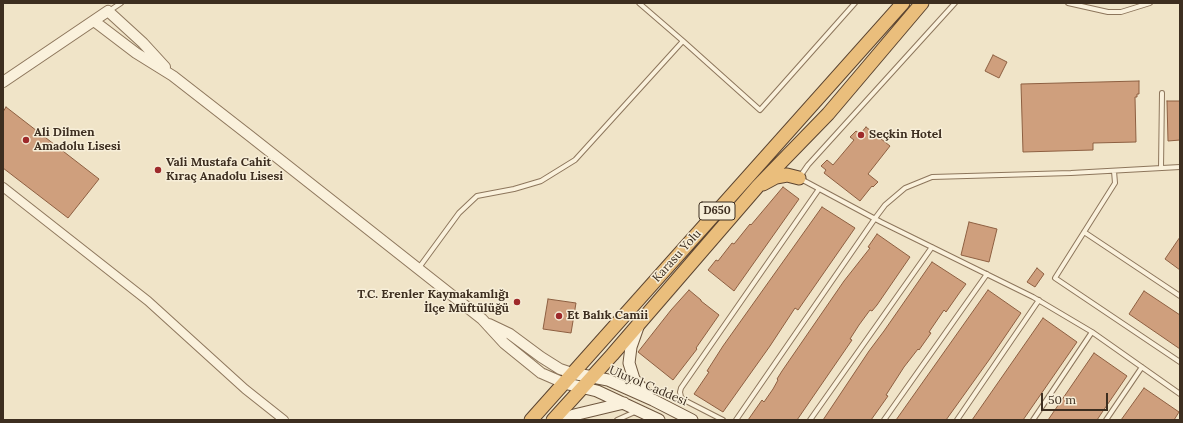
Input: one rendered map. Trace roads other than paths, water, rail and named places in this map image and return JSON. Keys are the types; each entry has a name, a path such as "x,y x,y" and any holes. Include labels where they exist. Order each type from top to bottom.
{"highway":[{"name":"Karasu Yolu","path":"531,420 903,3"},
{"name":"D650","path":"911,15 922,3"},
{"name":"D650","path":"911,15 925,3"},
{"name":"Karasu Yolu","path":"553,420 592,378 758,186 828,114 911,15"},
{"path":"758,186 776,177 787,175 799,178"}],"main road":[{"path":"642,319 631,347 629,363 634,379 644,393 653,400"},
{"name":"Uluyol Caddesi","path":"568,378 608,380 653,400 692,420"},
{"name":"Uluyol Caddesi","path":"568,378 582,388 597,391 659,420"},
{"path":"563,420 574,414 624,403"}],"street":[{"path":"3,82 108,11 143,43 173,76"},
{"path":"94,21 136,53 173,76 485,322 510,334 540,357 560,369 568,378"},
{"path":"3,187 148,301 244,389 284,420"}],"lane":[{"path":"108,11 120,3"},
{"path":"639,3 760,110 855,3"},
{"path":"955,3 808,164 799,178 932,247 1039,300 1092,332 1180,394"},
{"path":"1068,3 1108,12 1121,12 1150,3"},
{"path":"418,269 459,213 476,196 514,190 541,181 576,160 682,41"},
{"path":"1161,168 1162,93"},
{"path":"736,420 875,218 885,205 905,188 918,181 932,177 1114,171 1180,167"},
{"path":"1114,171 1115,183 1055,278 1180,362"},
{"path":"723,420 684,400 681,397 681,388 819,189"},
{"path":"1084,232 1180,296"},
{"path":"810,420 932,247"},
{"path":"884,420 986,274"},
{"path":"957,420 1039,300"},
{"path":"1033,420 1092,332"},
{"path":"1106,420 1142,367"},
{"path":"617,420 640,410"}],"place":[{"name":"Seçkin Hotel","path":"861,135"},
{"name":"Ali Dilmen Amadolu Lisesi","path":"26,140"},
{"name":"Vali Mustafa Cahit Kıraç Anadolu Lisesi","path":"158,170"},
{"name":"T.C. Erenler Kaymakamlığı İlçe Müftülüğü","path":"517,302"},
{"name":"Et Balık Camii","path":"559,316"}]}
